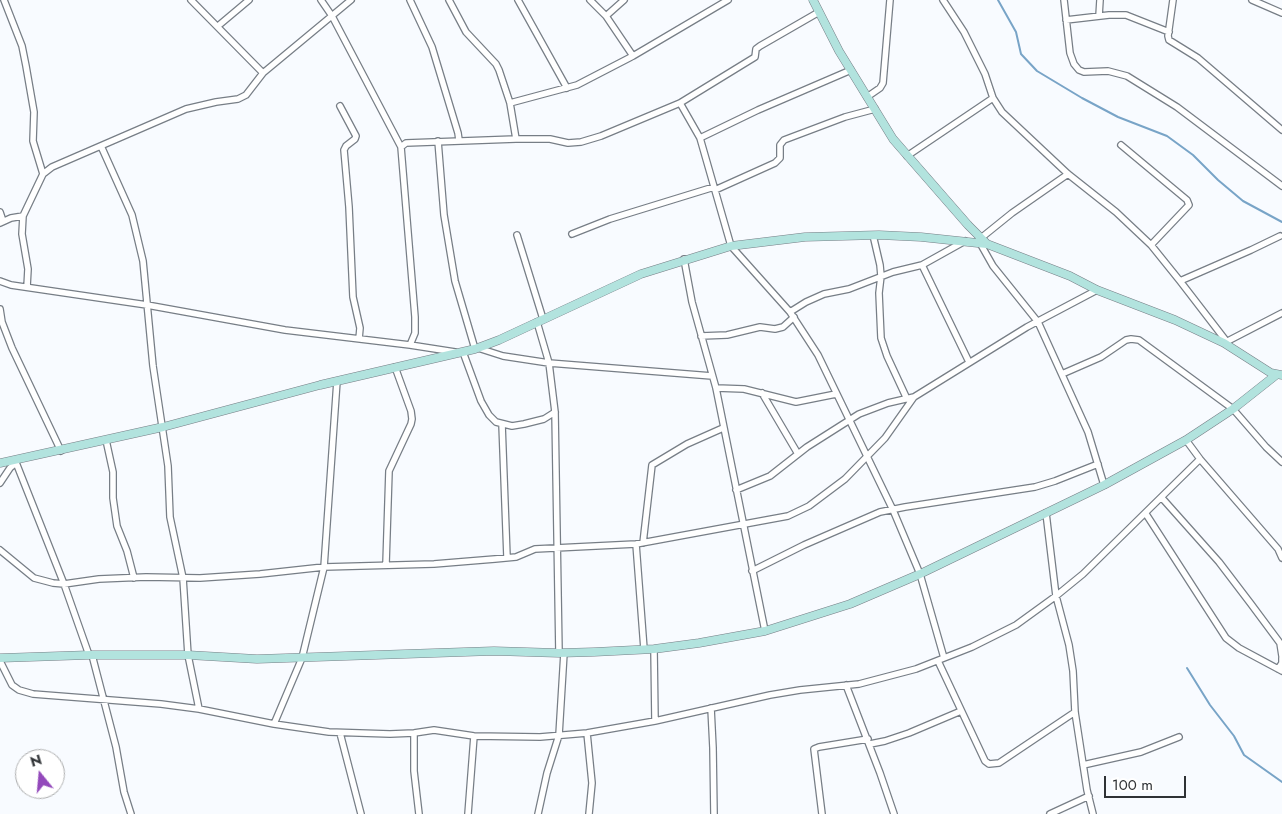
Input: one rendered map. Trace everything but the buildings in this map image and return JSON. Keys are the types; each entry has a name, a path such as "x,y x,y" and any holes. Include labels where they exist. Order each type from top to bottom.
{"street":[{"path":"4,0 22,46 34,112 33,141 43,174"},
{"path":"191,0 263,74"},
{"path":"218,26 249,0"},
{"path":"321,0 332,16 401,147 415,317 415,333 410,345"},
{"path":"27,287 28,269 22,234 23,216 43,174 52,167 186,109 238,99 246,95 263,74 351,0"},
{"path":"410,0 438,64 459,140"},
{"path":"449,0 466,32 496,64 510,104 516,139"},
{"path":"518,0 567,88"},
{"path":"590,0 606,16 633,56"},
{"path":"606,16 624,0"},
{"path":"510,104 577,86 633,56 728,0"},
{"path":"813,0 851,70 893,139 983,242 993,266 1038,322 1088,432 1104,485"},
{"path":"867,97 884,83 890,0"},
{"path":"943,0 964,32 985,74 993,98 1002,112 1068,174 1116,212 1151,246 1180,281 1226,343"},
{"path":"1064,0 1070,53 1074,64 1079,70 1084,72 1108,71 1127,76 1178,107 1282,186"},
{"path":"1099,16 1100,0"},
{"path":"1173,0 1169,40 1198,58 1282,130"},
{"path":"1252,0 1282,13"},
{"path":"401,147 406,143 459,140 469,142 550,139 568,143 580,142 634,123 680,102 755,57 756,50 760,46 818,12"},
{"path":"1066,20 1126,15 1169,32"},
{"path":"700,138 758,110 851,70"},
{"path":"907,156 993,98"},
{"path":"680,102 700,138 730,246 792,315 818,355 892,510 920,574 941,659 961,711 984,761 989,764 999,763 1075,712"},
{"path":"340,106 356,136 344,150 349,207 353,297 360,328 359,339"},
{"path":"572,234 610,219 714,189 775,163 780,158 780,145 784,140 875,109"},
{"path":"438,141 444,215 455,281 476,348"},
{"path":"1121,145 1187,200 1188,204 1151,246"},
{"path":"101,146 132,215 143,261 153,366 168,466 170,517 183,578 188,655 199,709"},
{"path":"983,242 1012,213 1068,174"},
{"path":"0,212 2,222 23,216"},
{"path":"517,235 550,363 555,412 561,653 559,735 546,773 538,814"},
{"path":"873,235 880,265 879,293 882,338 886,356 910,398"},
{"path":"0,463 16,462 163,427 337,381 476,348 641,274 684,259 730,246 805,237 921,236 983,242 1070,276 1097,290 1175,320 1226,343 1267,371 1279,375"},
{"path":"1180,281 1280,236"},
{"path":"701,336 727,335 760,327 775,329 783,327 792,315 806,302 824,294 849,289 881,276 922,265 965,241"},
{"path":"684,259 701,336 716,388 765,631"},
{"path":"922,265 969,362"},
{"path":"0,281 285,330 461,352"},
{"path":"736,490 770,476 798,454 859,414 910,398 1038,322 1097,290"},
{"path":"0,309 2,322 12,348 61,450"},
{"path":"1226,343 1282,313"},
{"path":"1062,374 1101,357 1131,338 1139,340 1232,409 1282,462"},
{"path":"476,348 503,356 550,363 712,376"},
{"path":"461,352 481,401 489,415 496,422 512,426 524,424 544,419 555,412"},
{"path":"386,564 388,471 412,419 411,411 395,367"},
{"path":"1200,459 1083,574 1016,625 972,647 916,669 859,684 800,690 655,721 588,733 540,737 474,736 434,730 414,733 340,732 274,724 199,709 161,704 33,694 19,690 12,685 0,659 91,655 188,655 258,659 494,652 561,653 654,649 765,631 850,604 920,574 1104,485 1186,440 1279,375"},
{"path":"274,724 302,658 324,567 337,381"},
{"path":"716,388 744,389 796,402 836,394"},
{"path":"762,393 798,454"},
{"path":"0,550 34,578 64,584 84,580 260,574 324,567 434,564 516,557 534,549 640,544 788,516 809,506 845,479 885,438 910,398"},
{"path":"502,424 507,557"},
{"path":"644,649 640,544 652,465 686,444 723,428"},
{"path":"106,440 113,472 116,526 127,551 134,578"},
{"path":"1186,440 1200,459 1278,549 1282,558"},
{"path":"0,483 16,462"},
{"path":"16,462 91,655 106,700 124,792 131,814"},
{"path":"752,571 822,537 880,512 1035,487 1098,464"},
{"path":"1146,514 1226,638 1239,648 1280,670 1282,657 1280,643 1219,562 1162,498"},
{"path":"1046,513 1056,596 1069,644 1073,671 1075,712 1083,765 1094,814"},
{"path":"654,649 655,721"},
{"path":"846,685 869,741 894,814"},
{"path":"711,708 714,814"},
{"path":"822,814 814,749 869,741 885,741 961,711"},
{"path":"340,732 361,814"},
{"path":"414,733 414,771 419,814"},
{"path":"588,733 592,783 589,814"},
{"path":"468,814 474,736"},
{"path":"1083,765 1141,752 1179,737"},
{"path":"1050,814 1089,796"}],"waterway":[{"path":"998,0 1016,32 1021,54 1037,71 1118,117 1167,136 1193,155 1243,201 1282,222"},
{"path":"1187,668 1210,705 1234,736 1244,755 1282,782"}]}
